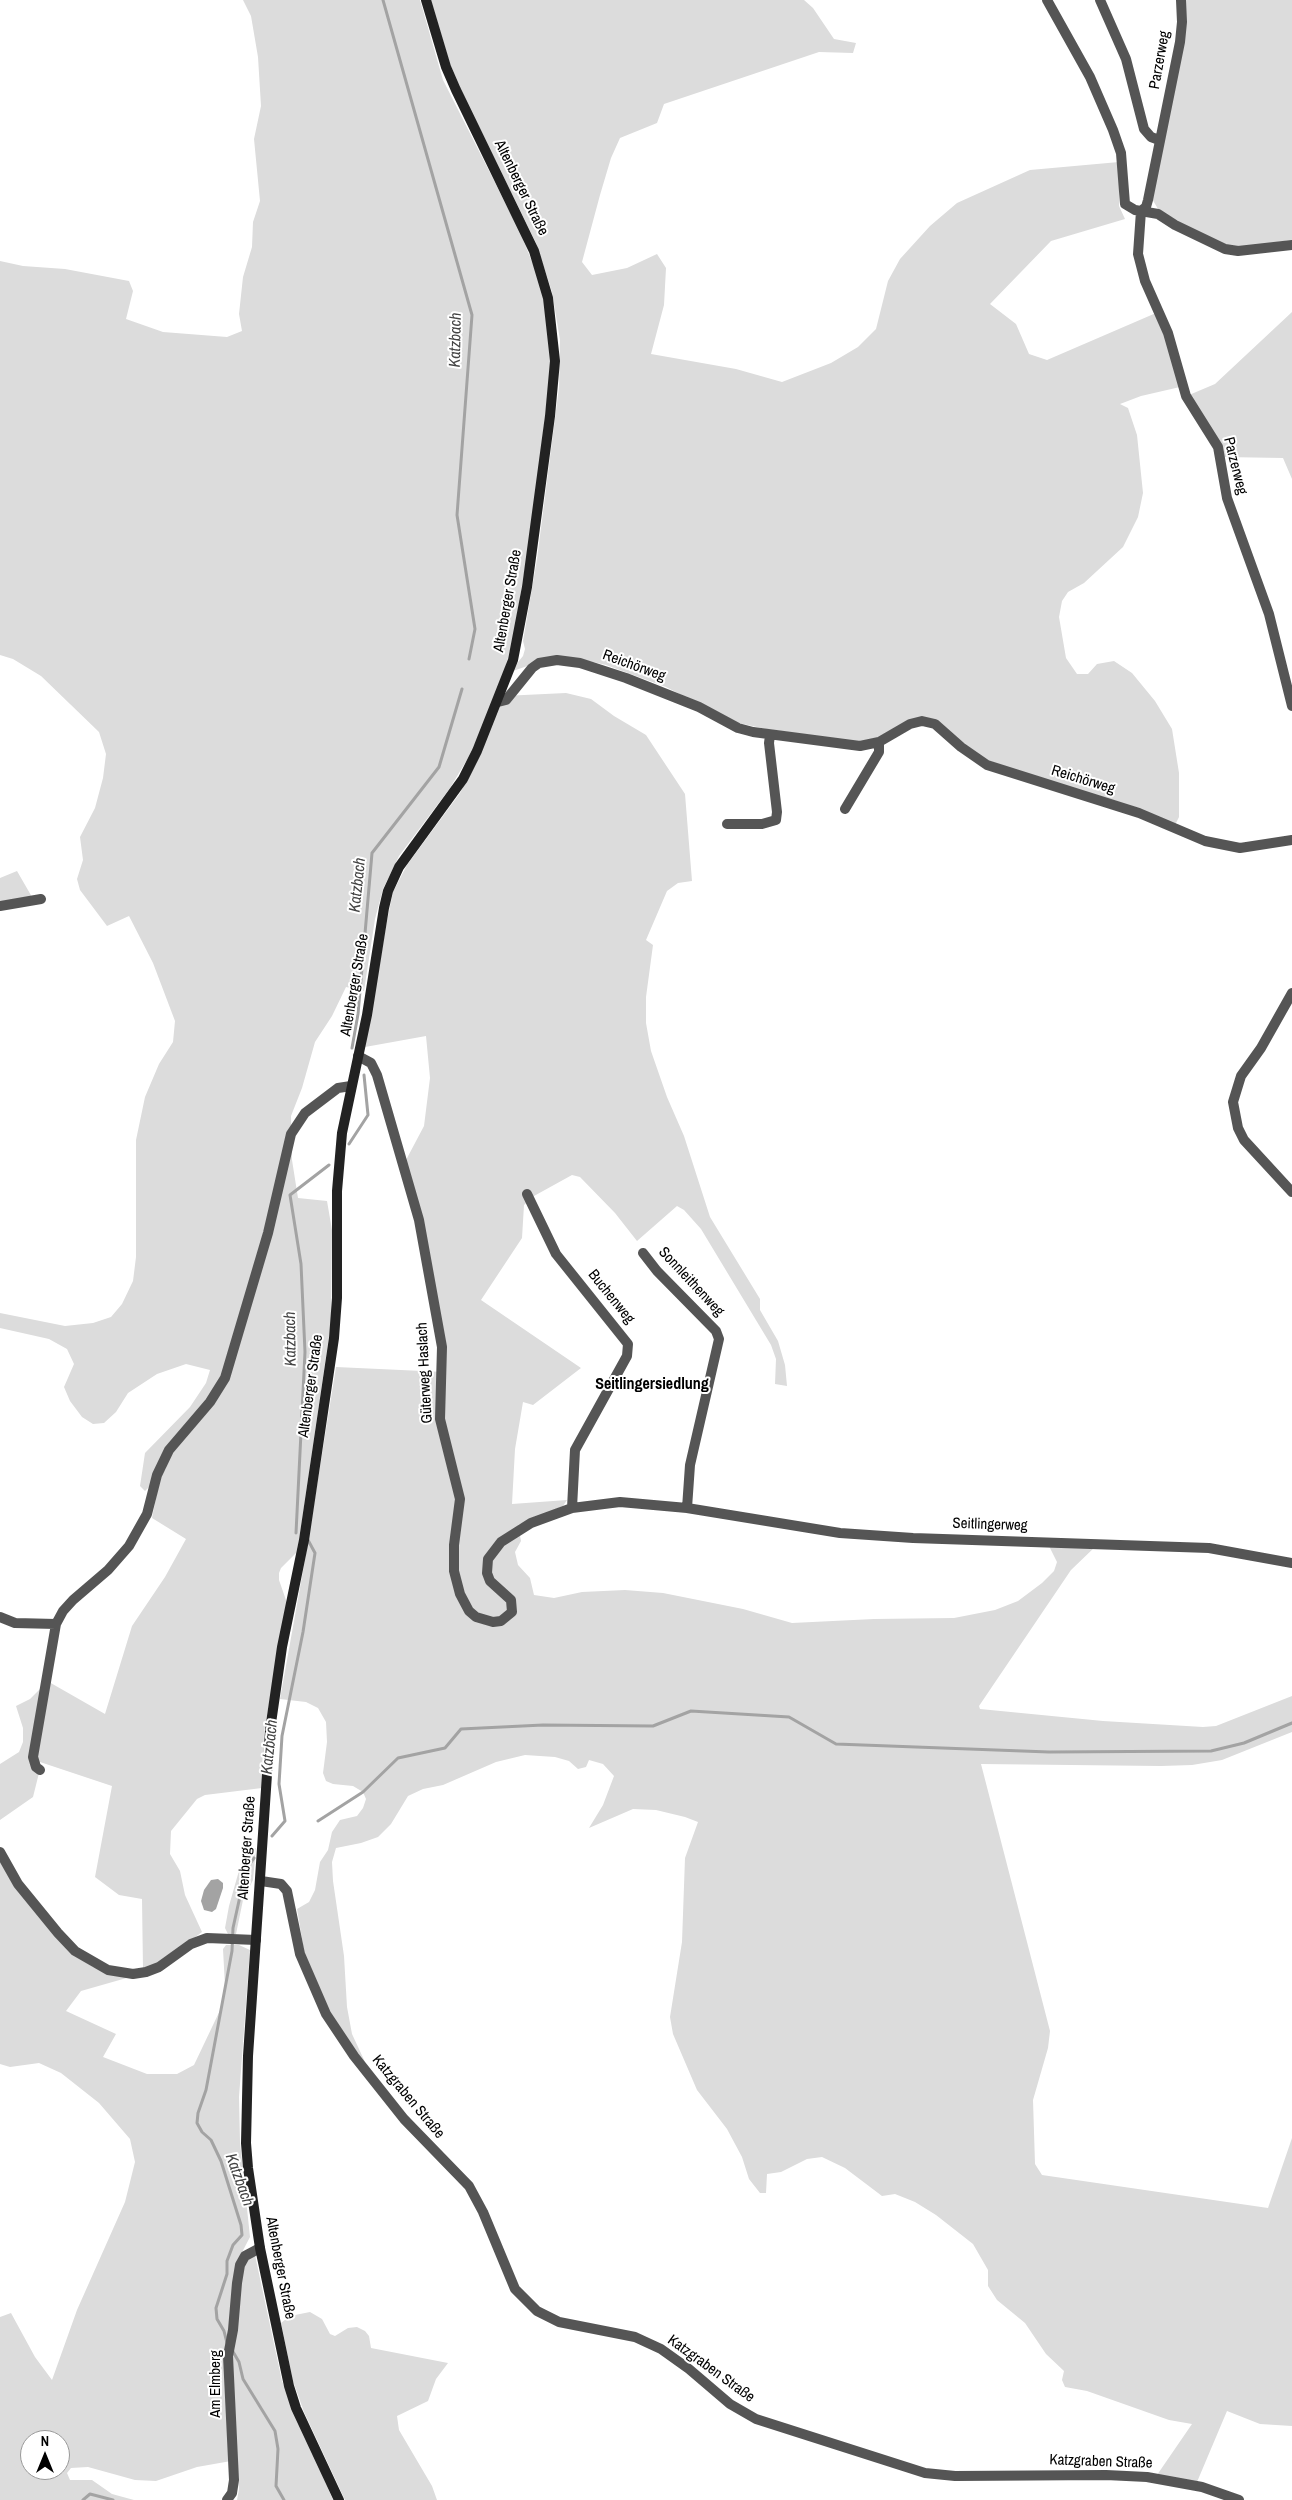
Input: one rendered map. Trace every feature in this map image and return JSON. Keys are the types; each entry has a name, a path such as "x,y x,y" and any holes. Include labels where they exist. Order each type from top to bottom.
{"street":[{"name":"Altenberger Straße","path":"339,2500 289,2386 251,2200 246,2143 248,2056 271,1720 282,1647 304,1540 334,1338 337,1298 338,1176 351,1086 367,1015 384,908 390,884 404,858 447,804 463,779 498,702 514,654 527,587 553,390 554,336 548,298 534,251 456,90 443,59 426,0"},
{"path":"1047,0 1090,77 1113,130 1121,153 1125,204 1130,208 1158,214 1175,225 1224,249 1238,251 1292,245"},
{"path":"1100,0 1126,59 1144,129 1151,137 1159,140"},
{"name":"Parzerweg","path":"1181,0 1182,22 1180,42 1148,200 1146,207 1141,211 1138,247 1145,281 1168,333 1186,396 1218,447 1227,498 1269,614 1292,706"},
{"name":"Reichörweg","path":"498,702 506,700 532,668 546,661 566,660 598,668 661,691 699,707 738,728 770,735 848,746 879,742 910,724 922,721 935,724 961,747 987,765 1139,813 1205,841 1240,848 1292,840"},
{"path":"727,824 762,824 776,820 777,812 769,743 770,735"},
{"path":"845,809 879,752 879,742"},
{"path":"0,906 41,899"},
{"path":"1292,993 1261,1048 1241,1076 1233,1102 1238,1128 1244,1140 1292,1192"},
{"name":"Güterweg Haslach","path":"358,1056 371,1063 377,1075 419,1220 442,1346 440,1419 460,1499 454,1545 454,1571 460,1594 470,1611 476,1617 493,1622 508,1617 512,1612 511,1600 490,1581 487,1574 488,1559 493,1550 512,1533 531,1523 572,1508 620,1502 688,1508"},
{"path":"40,1770 36,1767 34,1757 56,1624 73,1600 108,1570 129,1546 147,1514 157,1475 169,1450 220,1389 226,1378 268,1234 291,1134 305,1113 338,1088 351,1086"},
{"name":"Buchenweg","path":"527,1194 556,1254 628,1344 626,1356 575,1450 572,1508"},
{"name":"Sonnleithenweg","path":"643,1253 657,1271 716,1331 719,1340 690,1465 688,1508"},
{"name":"Seitlingerweg","path":"688,1508 840,1533 922,1538 1189,1547 1243,1553 1292,1563"},
{"path":"0,1617 15,1623 56,1624"},
{"path":"0,1852 18,1884 58,1933 75,1951 108,1970 132,1974 146,1972 159,1967 191,1944 207,1938 256,1940"},
{"name":"Katzgraben Straße","path":"260,1881 282,1884 287,1891 300,1954 326,2014 354,2056 404,2119 469,2186 483,2212 515,2289 537,2311 559,2322 635,2337 661,2349 690,2369 730,2404 756,2419 917,2471 955,2476 1106,2474 1147,2476 1202,2487 1239,2500"},
{"name":"Am Elmberg","path":"227,2500 232,2493 234,2480 231,2446 230,2346 240,2265 245,2256 260,2248"}],"shaded area":[{"path":"243,0 420,0 443,80 520,232 541,284 549,324 551,366 532,525 513,640 505,668 486,720 468,758 450,788 399,856 383,889 375,919 364,991 346,987 332,1016 315,1042 302,1088 291,1116 292,1160 298,1198 327,1201 332,1230 331,1323 299,1540 296,1553 281,1568 279,1573 279,1580 287,1603 264,1732 262,1788 205,1795 197,1799 171,1831 170,1854 180,1871 185,1895 202,1932 160,1964 143,1970 142,1899 119,1895 95,1877 112,1786 37,1761 49,1682 105,1714 132,1626 165,1577 186,1539 152,1518 160,1478 166,1468 159,1468 151,1485 145,1491 140,1486 145,1453 190,1407 206,1383 210,1370 186,1364 157,1374 128,1393 116,1412 104,1423 93,1424 82,1417 70,1401 64,1387 74,1364 67,1349 49,1339 0,1328 0,1313 65,1326 93,1323 111,1317 122,1304 133,1281 136,1257 136,1140 145,1097 159,1064 173,1042 175,1021 153,963 129,916 107,926 80,890 77,879 83,860 80,837 95,808 103,778 106,754 99,732 41,676 13,659 0,655 0,261 23,266 65,269 129,281 133,291 126,319 163,332 227,337 242,331 239,314 243,277 252,247 253,222 260,201 254,139 261,106 258,57 251,16"},
{"path":"431,0 804,0 813,8 834,39 856,43 853,53 819,52 664,104 657,123 620,138 611,158 582,262 592,275 627,268 657,254 666,268 664,305 651,354 736,369 782,382 831,363 858,347 876,329 888,281 900,259 930,226 957,203 1030,170 1119,162 1119,206 1125,219 1051,241 990,304 1016,324 1029,354 1047,360 1156,313 1164,332 1180,387 1141,396 1120,404 1128,408 1137,435 1143,493 1138,517 1123,547 1084,583 1068,592 1062,601 1059,617 1066,658 1077,674 1088,674 1097,664 1114,661 1132,673 1155,701 1172,729 1179,773 1179,817 1175,825 987,760 925,718 880,738 862,742 766,729 734,722 666,687 606,665 584,660 536,663 510,672 523,656 525,649 523,641 537,559 559,387 560,340 552,292 536,243 450,64"},
{"path":"1185,0 1292,0 1292,240 1246,246 1230,246 1200,235 1158,209 1151,197"},
{"path":"1292,312 1292,479 1283,458 1224,457 1189,395 1215,384"},
{"path":"566,693 591,699 614,716 646,735 685,794 692,881 678,883 667,891 646,940 653,945 646,997 646,1023 651,1051 667,1097 684,1136 710,1217 760,1299 760,1310 778,1341 785,1365 787,1386 775,1384 776,1359 771,1345 701,1229 684,1210 677,1206 637,1241 615,1213 580,1177 572,1175 534,1196 524,1205 522,1238 481,1300 581,1368 533,1405 523,1402 515,1449 512,1504 567,1500 563,1506 518,1525 521,1541 515,1552 518,1565 530,1578 534,1595 554,1598 582,1592 625,1590 663,1593 743,1609 792,1623 954,1618 995,1610 1018,1601 1042,1583 1054,1571 1057,1562 1048,1544 1096,1546 1071,1570 979,1706 980,1709 1103,1721 1203,1727 1216,1726 1292,1696 1292,1732 1222,1760 1192,1765 1161,1766 981,1764 1050,2031 1048,2048 1033,2100 1035,2164 1042,2175 1268,2208 1292,2138 1292,2426 1260,2424 1227,2411 1197,2482 1157,2475 1192,2424 1169,2420 1087,2391 1065,2387 1062,2380 1064,2371 1046,2354 1025,2323 997,2300 988,2286 988,2270 973,2244 936,2215 915,2202 895,2194 882,2196 845,2168 822,2157 807,2159 781,2172 767,2174 766,2193 760,2193 749,2179 742,2157 727,2129 697,2090 673,2034 670,2017 682,1942 685,1858 698,1822 656,1810 633,1809 589,1828 603,1805 614,1776 603,1764 589,1760 586,1767 578,1769 569,1761 555,1757 525,1755 496,1762 443,1785 423,1789 408,1796 391,1824 378,1837 336,1848 332,1862 333,1881 344,1956 347,2007 352,2034 365,2062 352,2047 326,2006 305,1957 297,1909 309,1902 315,1890 320,1862 328,1850 332,1832 340,1820 357,1816 363,1808 366,1799 363,1792 353,1786 333,1784 326,1781 323,1773 327,1742 326,1722 318,1708 306,1702 280,1699 306,1554 336,1367 444,1372 406,1160 424,1126 430,1078 426,1036 365,1047 387,921 393,892 407,865 460,793 476,764 503,696"},
{"path":"17,871 32,897 0,903 0,878"},
{"path":"42,1687 31,1756 39,1773 33,1797 0,1820 0,1764 19,1752 23,1742 23,1728 16,1706 30,1699"},
{"path":"256,1848 253,1880 243,1900 236,1934 228,1934 225,1928 229,1906 242,1860 247,1852"},
{"path":"0,1858 78,1957 93,1967 130,1977 81,1991 66,2011 116,2034 103,2057 147,2074 177,2074 194,2065 223,2004 225,1986 223,1949 226,1945 239,1945 250,1950 239,2097 240,2142 250,2237 239,2258 232,2317 231,2461 197,2467 156,2481 135,2480 88,2467 70,2469 70,2430 20,2430 20,2480 92,2480 112,2494 134,2500 0,2500 0,2317 11,2313 35,2357 52,2380 77,2310 125,2202 135,2162 130,2139 99,2103 61,2073 39,2063 10,2067 0,2064"},
{"path":"218,1879 223,1883 223,1888 216,1909 212,1912 204,1910 201,1901 204,1890 211,1880"},
{"path":"255,2255 282,2381 333,2500 237,2500 239,2489 232,2360 239,2289 245,2261"},
{"path":"310,2312 322,2319 330,2334 335,2336 348,2328 357,2327 365,2331 369,2336 371,2348 448,2363 436,2379 428,2401 397,2416 399,2430 432,2486 437,2500 345,2500 304,2412 293,2381 281,2323 290,2316"}],"waterway":[{"name":"Katzbach","path":"383,0 472,315 457,515 475,629 469,659"},
{"name":"Katzbach","path":"352,1048 358,1014 372,853 439,767 462,689"},
{"name":"Katzbach","path":"349,1144 368,1115 364,1075"},
{"name":"Katzbach","path":"296,1533 305,1352 301,1264 290,1195 329,1165"},
{"name":"Katzbach","path":"272,1836 285,1821 279,1784 282,1736 303,1632 315,1553 308,1540"},
{"path":"318,1821 363,1792 398,1758 445,1748 461,1729 543,1725 653,1726 691,1711 789,1717 836,1744 1049,1752 1211,1751 1244,1743 1292,1723"},
{"name":"Katzbach","path":"227,2343 224,2331 217,2319 216,2308 227,2274 227,2261 233,2245 242,2235 241,2225 221,2161 211,2140 202,2132 197,2123 198,2113 206,2090 232,1951 233,1928 246,1869 254,1858"},
{"name":"Katzbach","path":"232,2350 239,2362 243,2379 275,2431 278,2449 276,2486 284,2500"},
{"path":"83,2500 90,2494 113,2500"}],"district":[{"name":"Seitlingersiedlung","path":"652,1385"}]}
